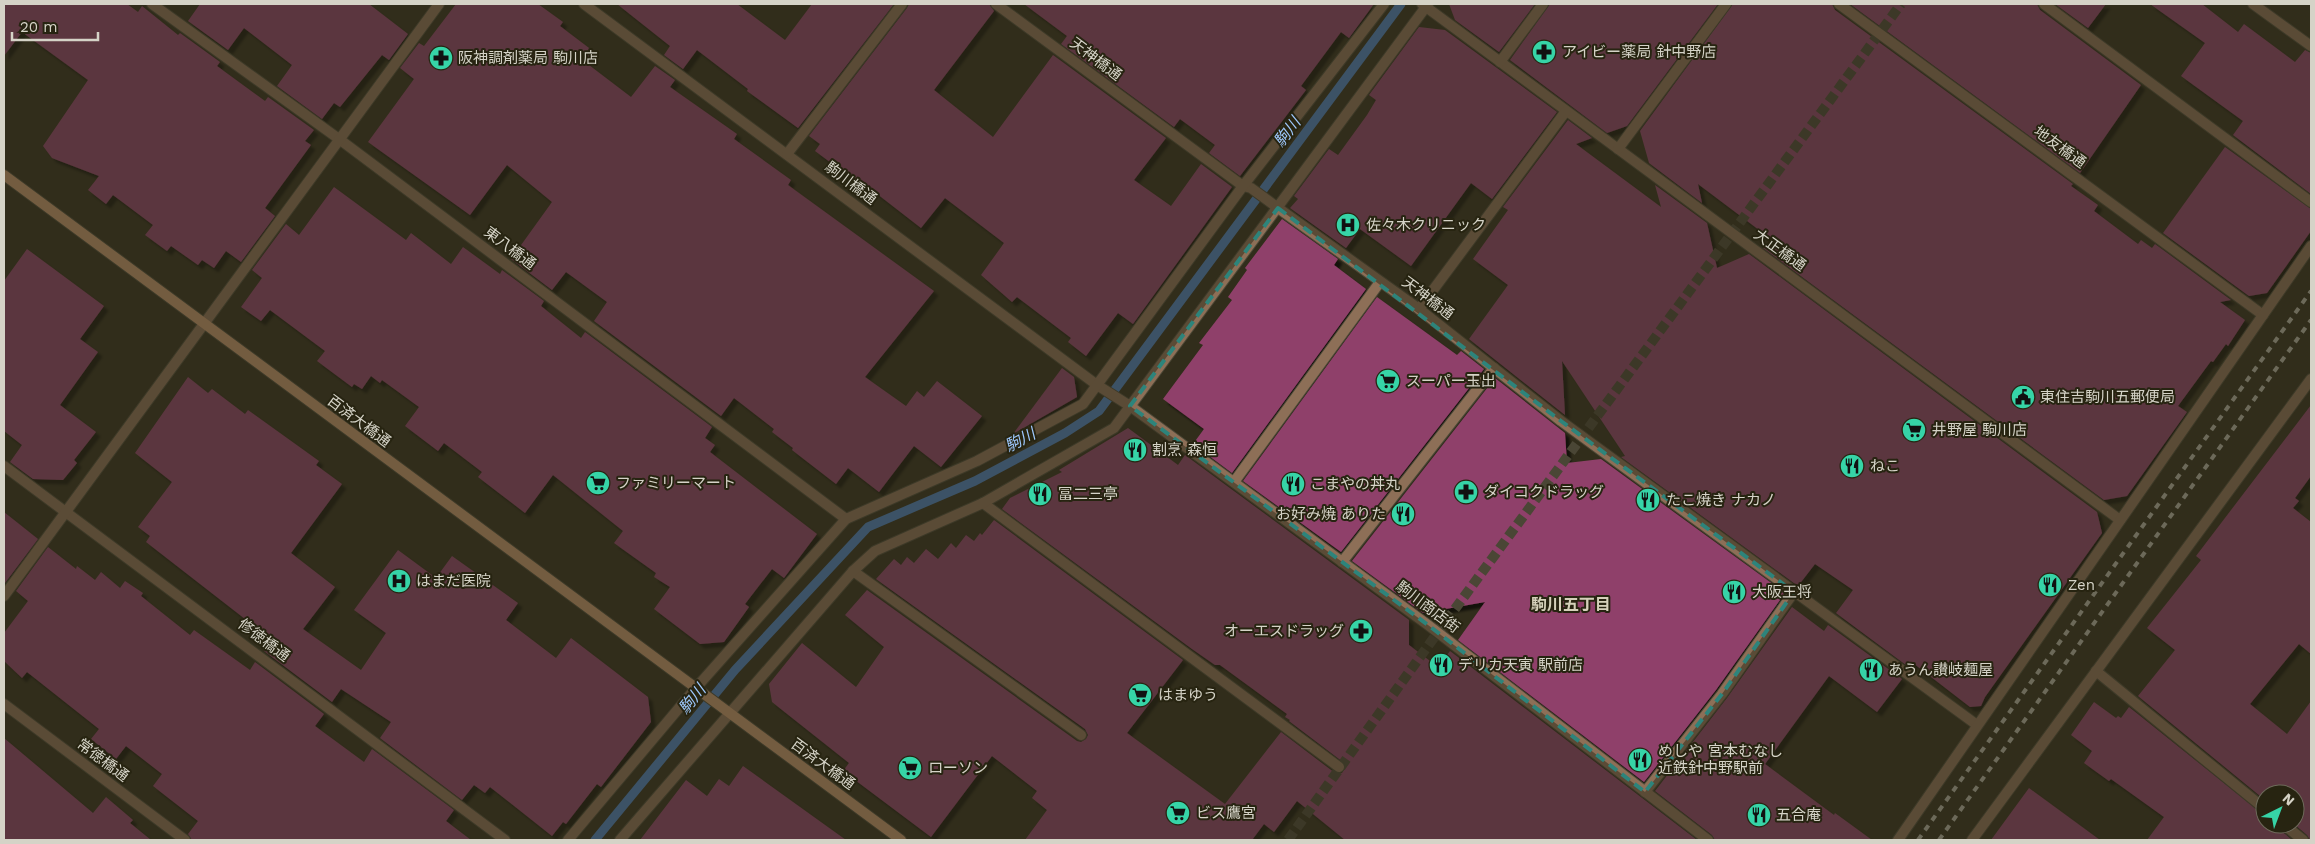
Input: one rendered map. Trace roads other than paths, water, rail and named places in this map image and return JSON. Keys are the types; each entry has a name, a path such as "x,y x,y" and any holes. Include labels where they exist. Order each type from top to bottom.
{"street":[{"name":"東八橋通","path":"152,4 339,139 846,519"},
{"path":"4,596 439,4"},
{"name":"駒川橋通","path":"584,4 1098,386 1127,405"},
{"path":"787,154 902,4"},
{"name":"天神橋通","path":"996,4 1380,282 1561,421 1977,726"},
{"path":"568,840 696,689 846,519 977,461 1083,404 1384,4"},
{"path":"1500,62 1543,4"},
{"path":"1618,149 1726,4"},
{"name":"地友橋通","path":"1839,4 2264,315"},
{"path":"2044,4 2311,202"},
{"path":"2253,4 2311,46"},
{"path":"620,840 727,712 853,571 875,551 983,503 1114,428 1127,405 1425,5"},
{"name":"大正橋通","path":"1425,5 2120,520"},
{"path":"1418,310 1566,111"},
{"name":"百済大橋通","path":"4,175 901,840"},
{"path":"1898,840 2311,246"},
{"path":"1234,482 1380,282"},
{"path":"1342,562 1494,368"},
{"path":"1972,840 2311,379"},
{"name":"駒川商店街","path":"1127,405 1433,628 1708,840"},
{"name":"修徳橋通","path":"4,466 505,840"},
{"path":"983,503 1339,768"},
{"path":"853,571 1081,734"},
{"path":"1645,792 1722,694 1794,592"},
{"path":"2096,671 2255,801"},
{"name":"常徳橋通","path":"4,704 185,840"}],"waterway":[{"name":"駒川","path":"595,840 735,670 868,527 975,481 1065,433 1099,411 1401,4"}],"tunnel":[{"path":"1288,840 1438,632 1901,4"}],"railway":[{"path":"1918,840 2311,291"},
{"path":"1939,840 2311,320"}],"place":[{"name":"アイビー薬局 針中野店","path":"1544,52"},
{"name":"阪神調剤薬局 駒川店","path":"441,58"},
{"name":"佐々木クリニック","path":"1348,225"},
{"name":"スーパー玉出","path":"1388,381"},
{"name":"東住吉駒川五郵便局","path":"2023,397"},
{"name":"井野屋 駒川店","path":"1914,430"},
{"name":"割烹 森恒","path":"1135,450"},
{"name":"ねこ","path":"1852,466"},
{"name":"ファミリーマート","path":"598,483"},
{"name":"こまやの丼丸","path":"1293,484"},
{"name":"ダイコクドラッグ","path":"1466,492"},
{"name":"冨二三亭","path":"1040,494"},
{"name":"たこ焼き ナカノ","path":"1648,500"},
{"name":"お好み焼 ありた","path":"1403,514"},
{"name":"はまだ医院","path":"399,581"},
{"name":"Zen","path":"2050,585"},
{"name":"大阪王将","path":"1734,592"},
{"name":"オーエスドラッグ","path":"1361,631"},
{"name":"デリカ天寅 駅前店","path":"1441,665"},
{"name":"あうん讃岐麺屋","path":"1871,670"},
{"name":"はまゆう","path":"1140,695"},
{"name":"めしや 宮本むなし 近鉄針中野駅前","path":"1640,760"},
{"name":"ローソン","path":"910,768"},
{"name":"ビス鷹宮","path":"1178,813"},
{"name":"五合庵","path":"1759,815"}],"district":[{"name":"駒川五丁目","path":"1571,604"}]}
